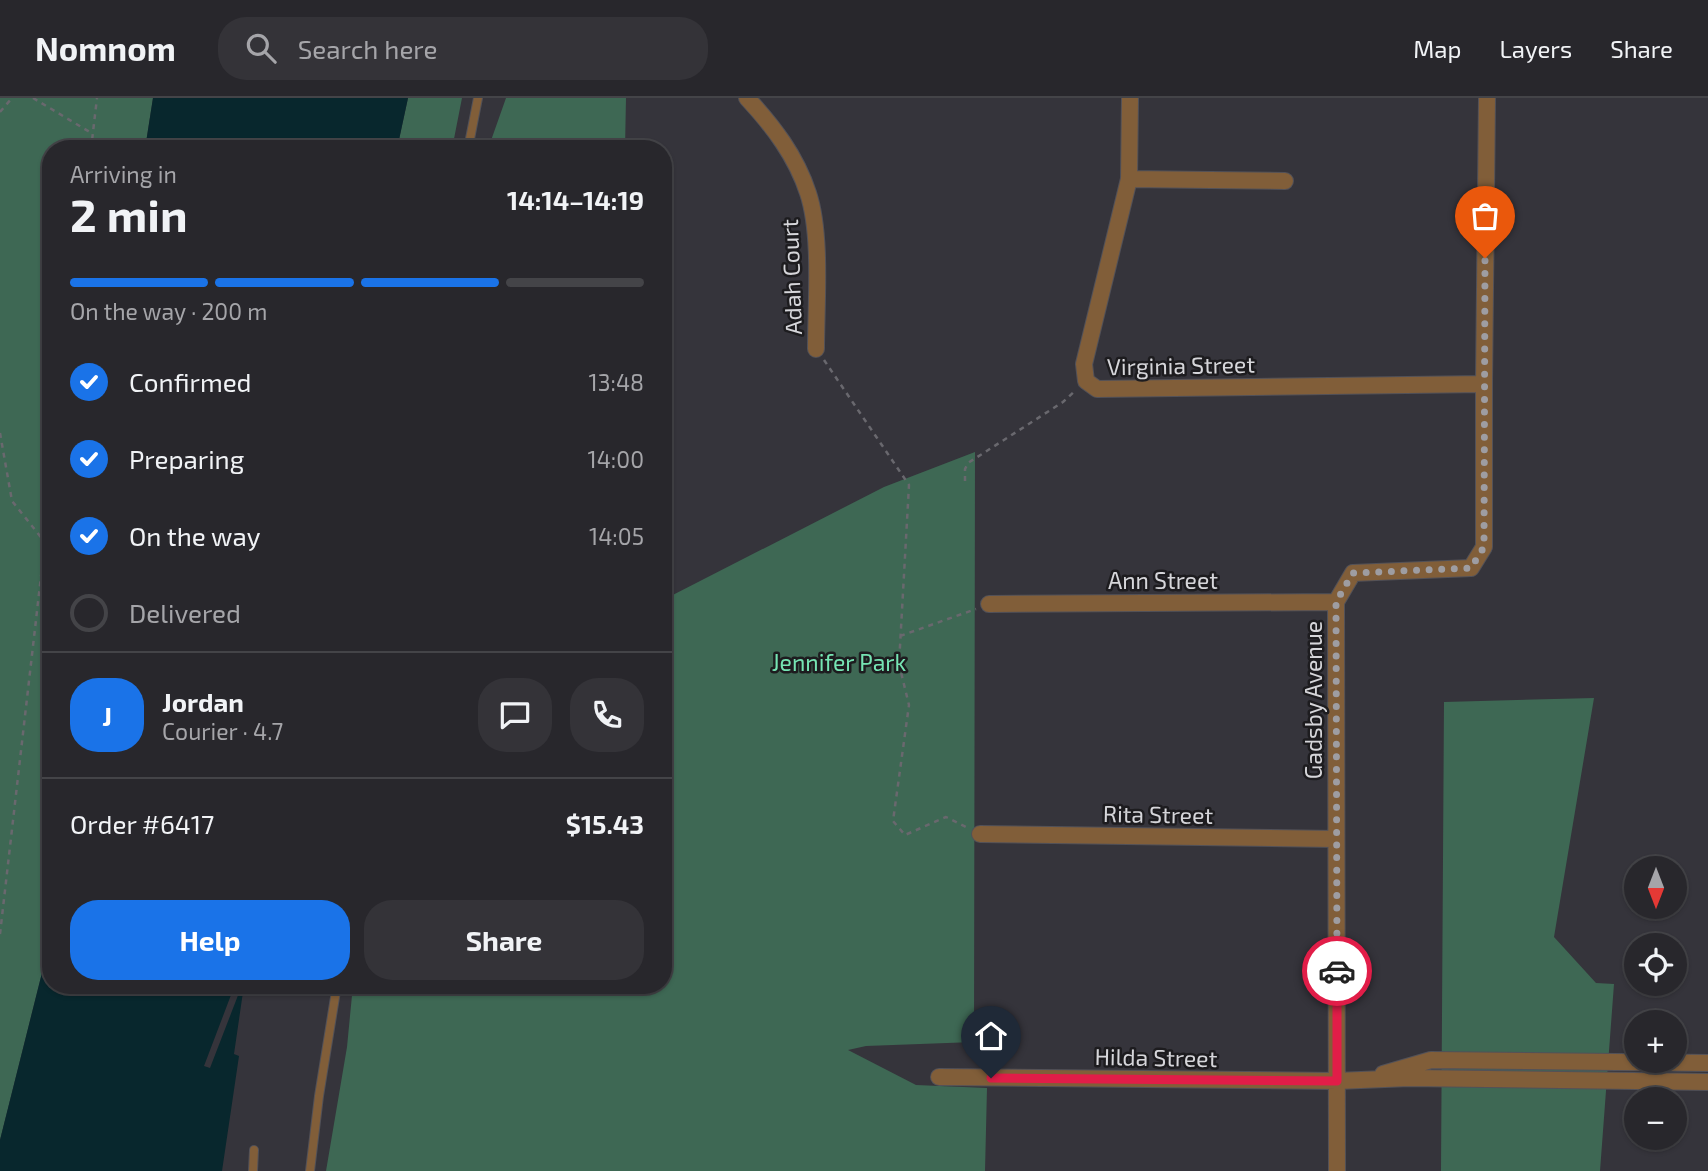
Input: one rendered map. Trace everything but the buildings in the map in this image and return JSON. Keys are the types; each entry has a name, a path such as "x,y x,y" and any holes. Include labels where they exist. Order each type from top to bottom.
{"street":[{"name":"Adah Court","path":"747,98 775,128 799,170 809,195 817,253 816,349"},
{"name":"Virginia Street","path":"1130,98 1129,180 1084,364 1086,382 1097,389 1484,384"},
{"name":"Gadsby Avenue","path":"1338,1171 1336,602 1353,573 1471,568 1484,547 1487,98"},
{"path":"1129,180 1285,181"},
{"name":"Ann Street","path":"989,604 1336,602"},
{"name":"Rita Street","path":"980,834 1336,839"},
{"name":"Hilda Street","path":"1372,1079 1431,1060 1708,1063"},
{"name":"Hilda Street","path":"939,1077 1708,1082"}],"lane":[{"path":"470,140 478,98"},
{"path":"310,1171 336,994"},
{"path":"253,1171 254,1150"}],"path":[{"path":"0,112 12,98"},
{"path":"33,98 93,134"},
{"path":"92,140 97,98"},
{"path":"816,349 909,485 899,664 909,705 893,821 905,835 946,817 980,834"},
{"path":"965,481 968,463 1063,402 1086,382"},
{"path":"0,433 12,501 42,538"},
{"path":"0,931 42,568"},
{"path":"900,636 989,604"}],"green space":[{"path":"0,98 153,98 146,140 42,140 42,973 0,1140"},
{"path":"408,98 462,98 454,140 399,140"},
{"path":"506,98 626,98 625,140 491,140"},
{"name":"Jennifer Park","path":"975,452 974,1042 866,1046 848,1050 916,1085 987,1088 985,1171 326,1171 347,1047 352,994 672,994 672,595 884,487"},
{"path":"1594,698 1554,937 1596,983 1614,984 1600,1171 1441,1171 1444,702"}],"water":[{"path":"153,98 408,98 399,140 146,140"},
{"path":"42,973 42,994 243,994 234,1054 239,1056 222,1171 0,1171 0,1140"}],"pier":[{"path":"229,994 239,994 210,1068 204,1066 231,995"}],"way so far":[{"path":"1337,971 1336,602 1353,573 1471,568 1484,547 1485,258"}],"route":[{"path":"991,1078 1337,1081 1337,971"}]}
